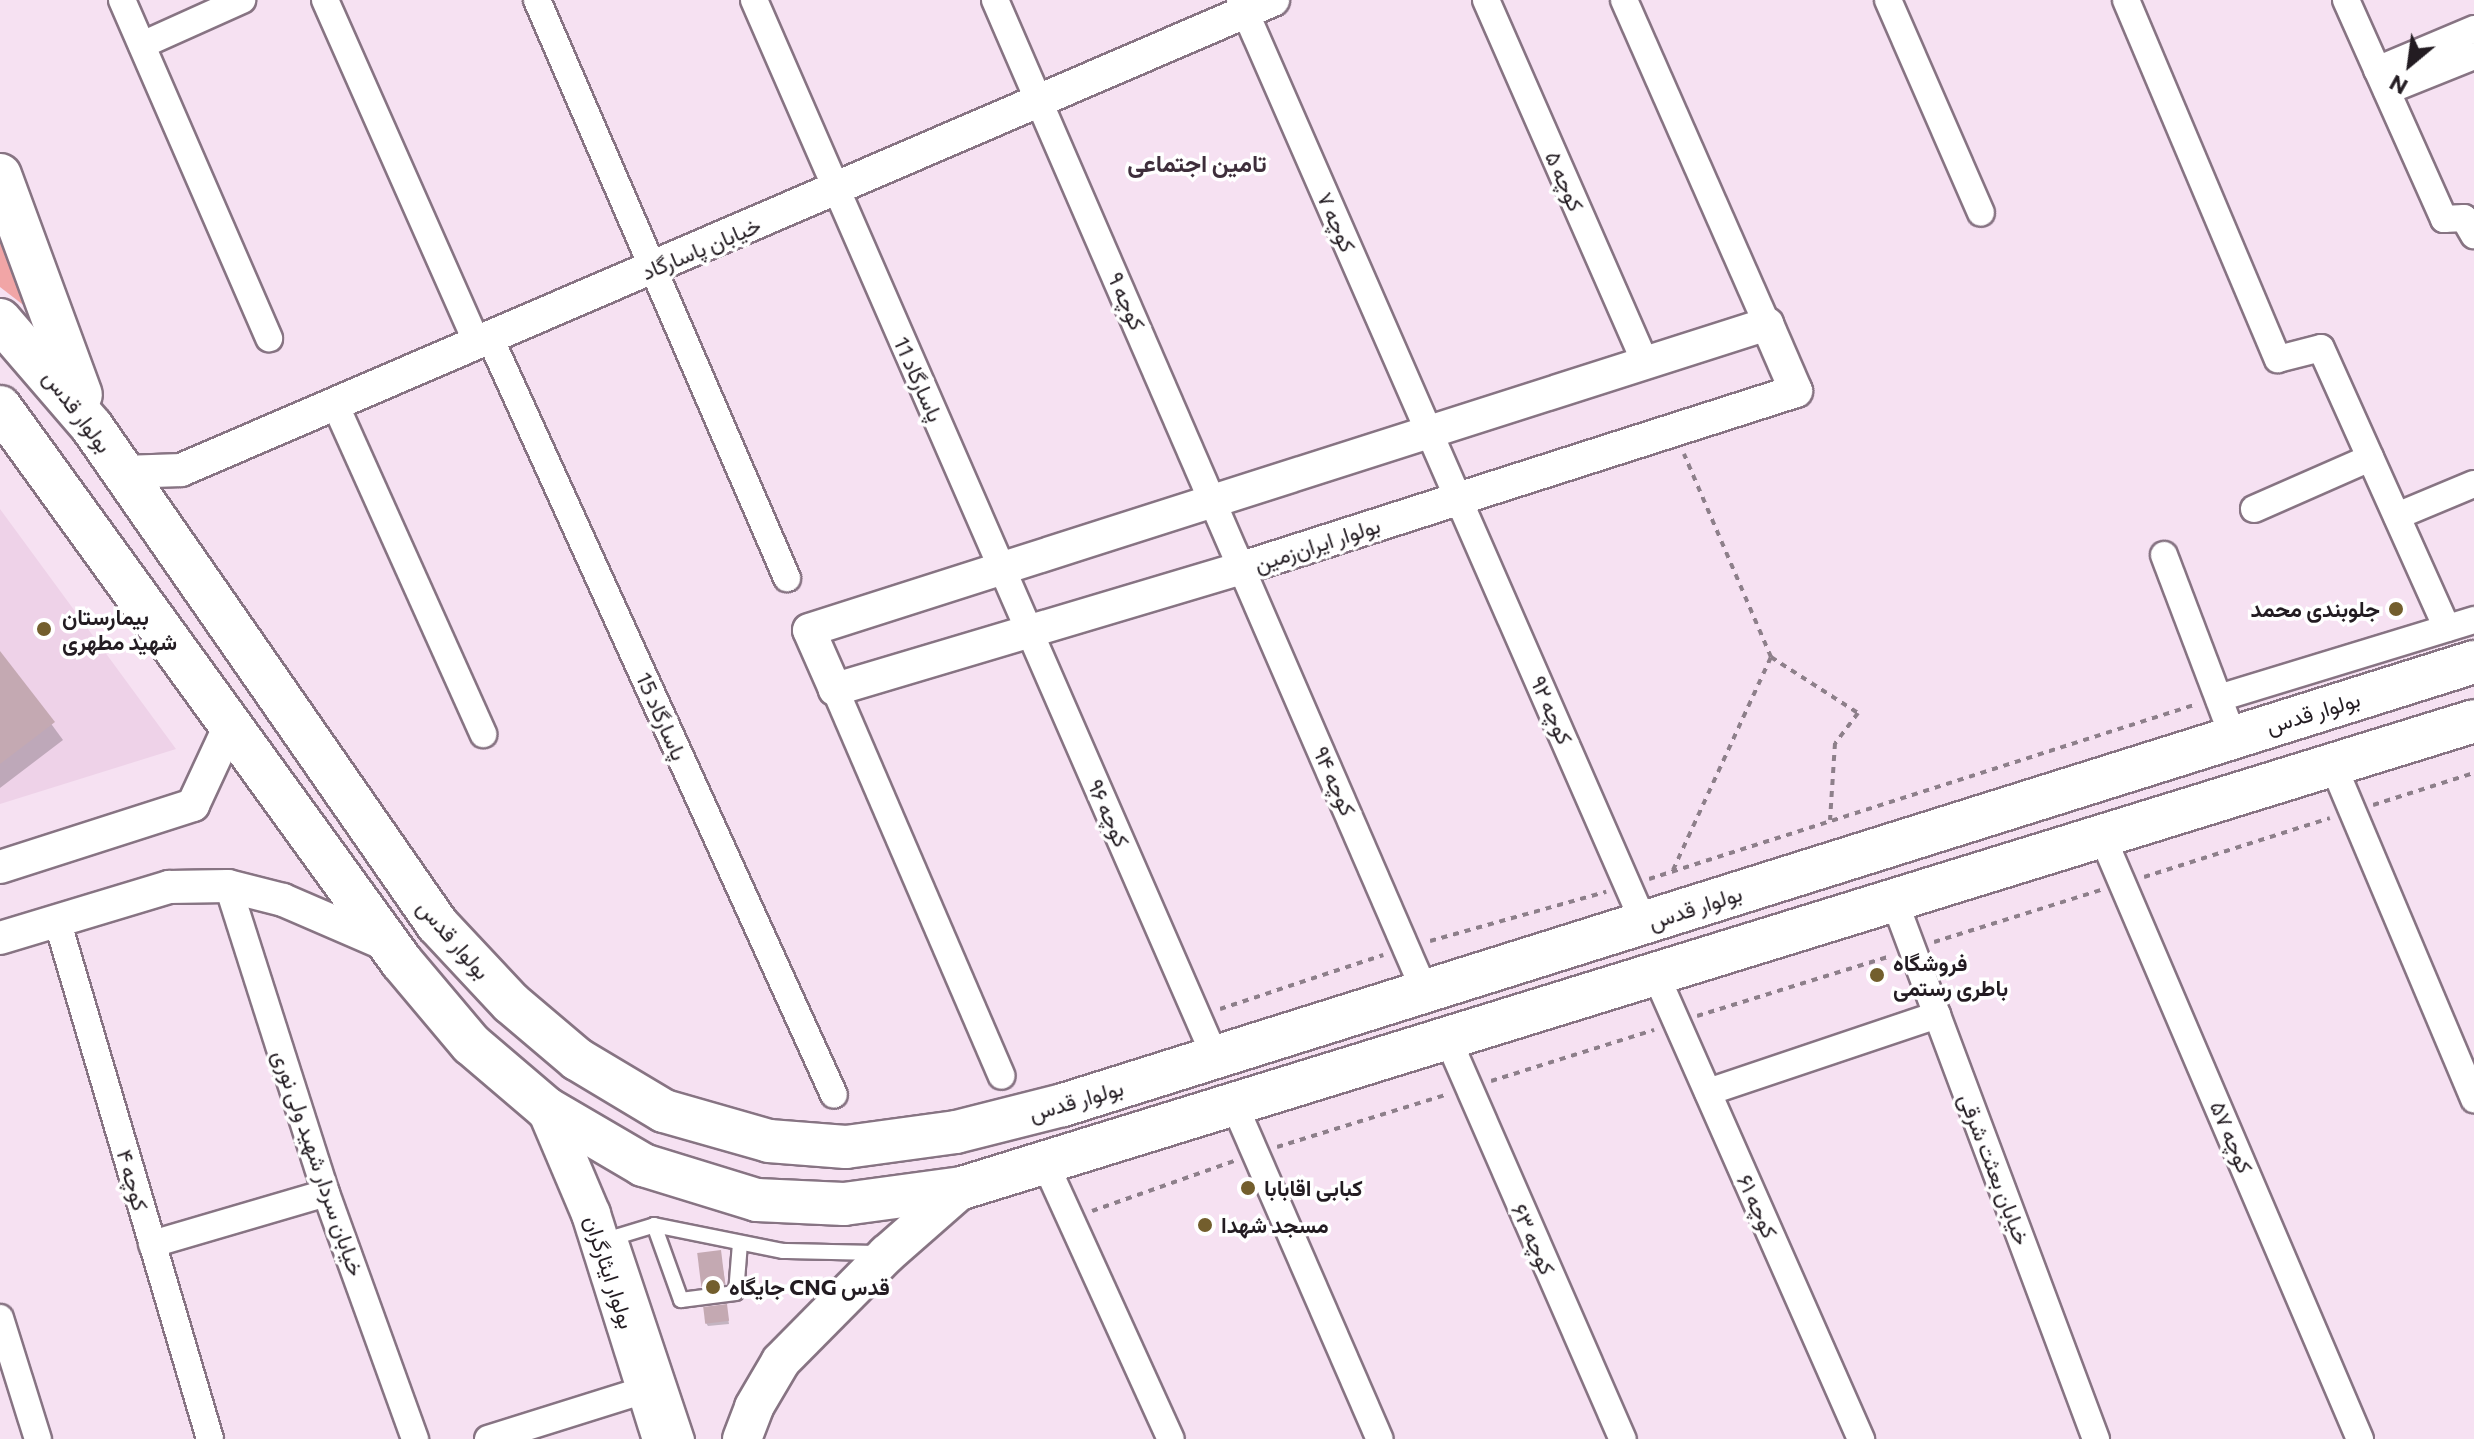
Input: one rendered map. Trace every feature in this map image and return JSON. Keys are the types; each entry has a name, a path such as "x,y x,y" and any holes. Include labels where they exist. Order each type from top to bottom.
{"main road":[{"path":"0,175 92,427"},
{"name":"بولوار قدس","path":"0,320 92,427 437,924 511,1003 577,1059 664,1111 769,1141 846,1147 956,1132 1216,1059 1426,994 1636,904 2233,737 2474,662"},
{"path":"0,407 390,946 471,1044 546,1108 643,1165 757,1200 844,1204 962,1188 2474,721"},
{"name":"بولوار ایثارگران","path":"546,1108 591,1214 662,1439"},
{"path":"742,1439 754,1407 781,1361 887,1254 962,1188"}],"street":[{"path":"122,0 269,338"},
{"path":"142,45 242,0"},
{"name":"پاسارگاد 15","path":"325,0 834,1095"},
{"path":"537,0 787,578"},
{"path":"754,0 837,190"},
{"name":"کوچه ۹","path":"995,0 1242,568"},
{"name":"کوچه ۵","path":"1486,0 1645,363"},
{"path":"1002,1076 809,630 1767,324 1624,0"},
{"path":"1888,0 1981,213"},
{"path":"2126,0 2280,360 2321,348 2447,628"},
{"path":"2346,0 2444,219 2464,218 2474,235"},
{"name":"خیابان پاسارگاد","path":"124,472 181,470 837,190 1253,4"},
{"name":"کوچه ۷","path":"1253,4 1458,498"},
{"path":"2382,80 2474,29"},
{"path":"2382,80 2474,56"},
{"name":"پاسارگاد 11","path":"837,190 1002,568"},
{"name":"بولوار ایران‌زمین","path":"835,689 1242,568 1796,391 1767,324"},
{"path":"335,404 483,734"},
{"path":"2254,509 2370,458"},
{"path":"2397,516 2474,484"},
{"name":"کوچه ۹۲","path":"1458,498 1636,904"},
{"path":"2164,555 2233,737"},
{"name":"کوچه ۹۶","path":"1002,568 1216,1059"},
{"name":"کوچه ۹۴","path":"1242,568 1426,994"},
{"path":"2219,698 2474,620"},
{"path":"0,867 193,805 231,723"},
{"path":"2333,765 2474,1099"},
{"name":"کوچه ۵۷","path":"2102,836 2360,1439"},
{"path":"0,938 169,887 228,886 283,900 390,946"},
{"name":"خیابان سردار شهید ولی نوری","path":"228,886 326,1193 415,1439"},
{"name":"خیابان بعثت شرقی","path":"1894,900 2096,1439"},
{"name":"کوچه ۴","path":"57,920 210,1439"},
{"name":"کوچه ۶۱","path":"1655,973 1861,1439"},
{"path":"1708,1092 1937,1015"},
{"name":"کوچه ۶۳","path":"1447,1037 1623,1439"},
{"path":"1234,1104 1253,1155 1380,1439"},
{"path":"1045,1163 1171,1439"},
{"path":"152,1244 326,1193"},
{"path":"0,1318 38,1439"},
{"path":"488,1439 648,1389"}],"lane":[{"path":"654,1225 681,1300 736,1293 740,1243"},
{"path":"687,1439 619,1236 654,1225 783,1251 887,1254"}],"path":[{"path":"1674,430 1771,657 1858,713 1835,743 1830,821"},
{"path":"1198,1016 1408,947 1636,904 1673,871 1771,657"},
{"path":"1673,871 2219,698"},
{"path":"1070,1218 1253,1155 2474,773"}],"shaded area":[{"path":"0,231 35,314 0,287"},
{"name":"بیمارستان شهید مطهری","path":"0,509 176,749 0,804"}],"building":[{"path":"0,651 55,722 0,764"},
{"path":"721,1250 725,1284 701,1287 697,1253"},
{"path":"727,1304 729,1321 705,1324 703,1307"}],"place":[{"name":"جلوبندی محمد","path":"2396,609"},
{"name":"بیمارستان شهید مطهری","path":"44,629"},
{"name":"فروشگاه باطری رستمی","path":"1877,975"},
{"name":"کبابی اقابابا","path":"1248,1188"},
{"name":"مسجد شهدا","path":"1205,1225"},
{"name":"جایگاه CNG قدس","path":"713,1287"}],"district":[{"name":"تامین اجتماعی","path":"1197,163"}]}
